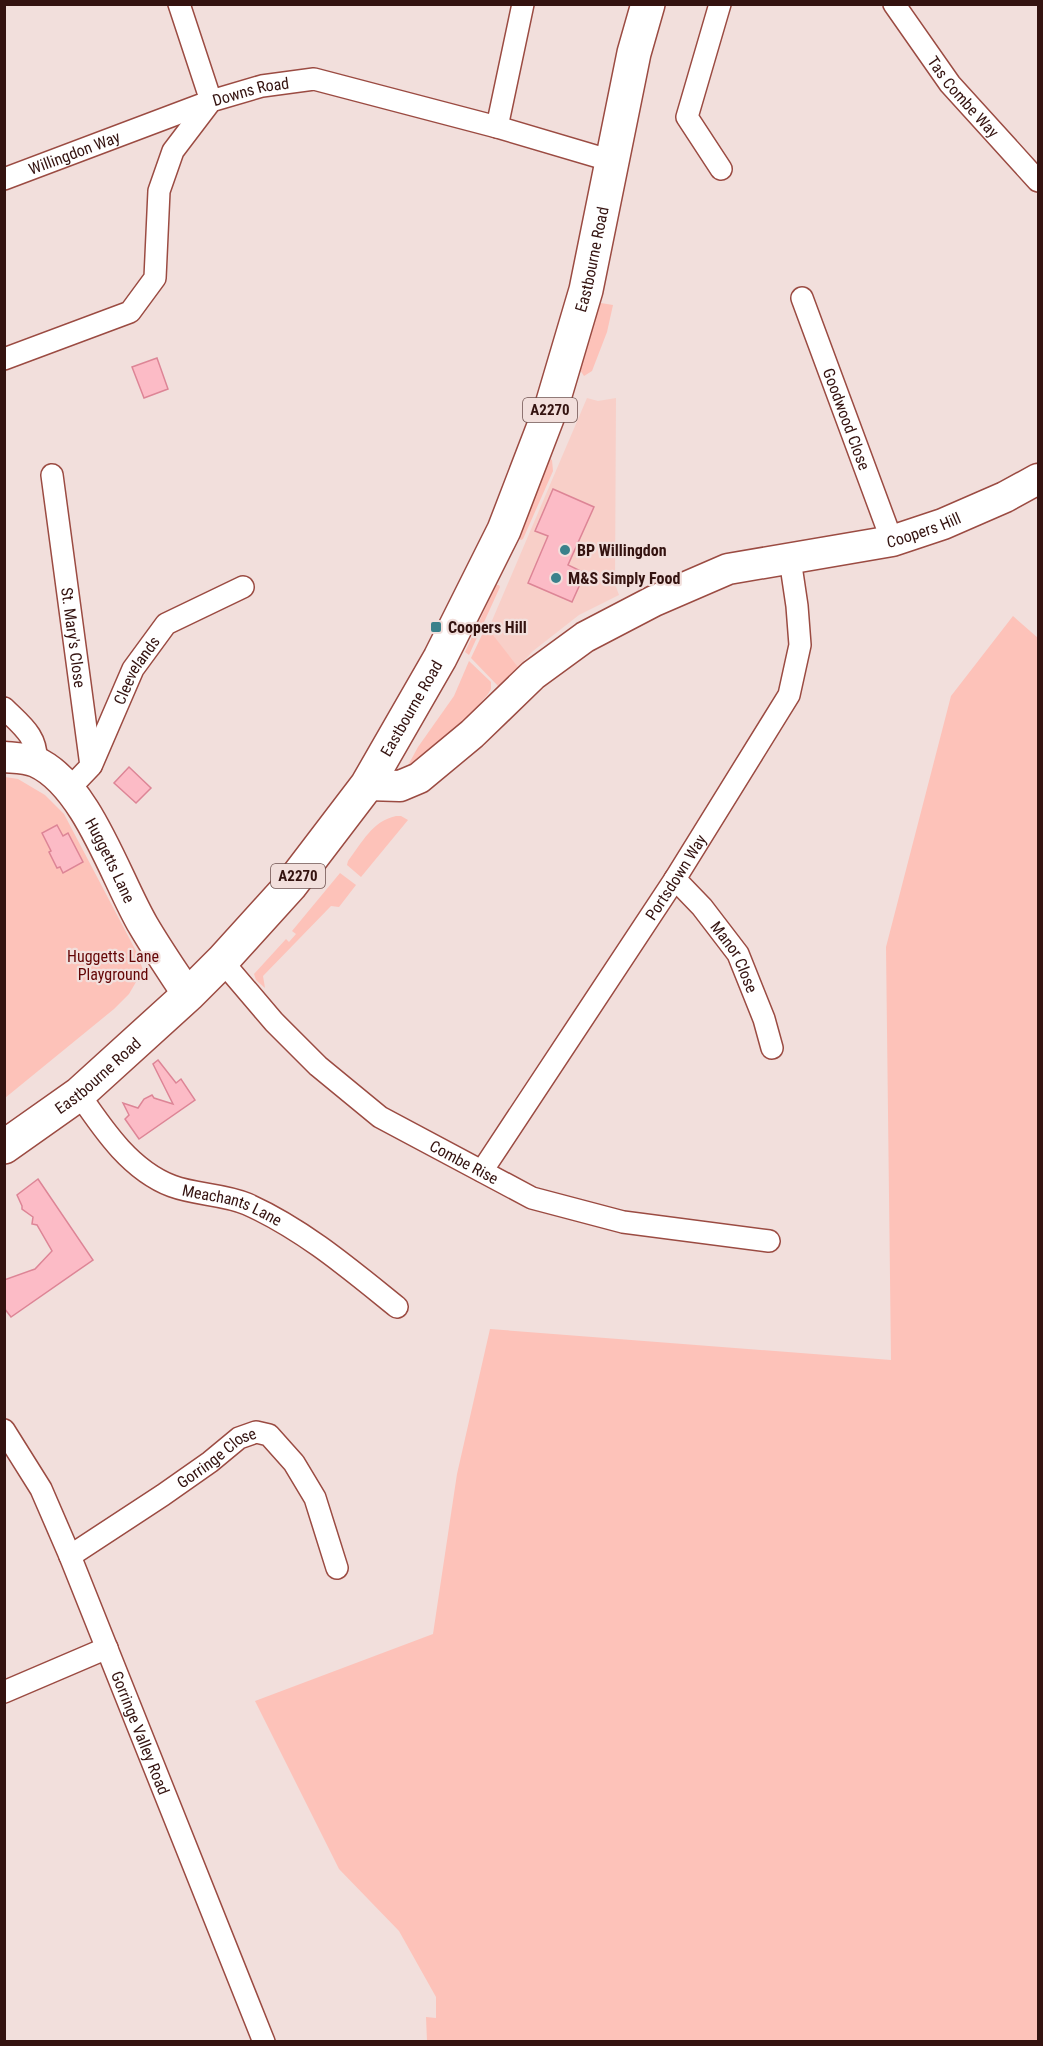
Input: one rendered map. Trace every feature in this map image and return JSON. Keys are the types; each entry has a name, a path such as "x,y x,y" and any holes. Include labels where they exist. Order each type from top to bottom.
{"main road":[{"name":"Eastbourne Road","path":"4,1147 79,1094 188,995 290,886 367,785 440,658 504,531 552,405 586,290 634,52 648,4"}],"street":[{"path":"179,4 211,101"},
{"path":"497,127 523,4"},
{"path":"720,4 687,117 721,169"},
{"name":"Tas Combe Way","path":"894,4 950,84 1038,181"},
{"name":"Downs Road","path":"4,358 130,312 155,278 159,191 173,151 211,101 262,86 314,80 497,127 612,161"},
{"name":"Willingdon Way","path":"4,179 211,101"},
{"path":"143,128 173,151"},
{"name":"Goodwood Close","path":"802,298 892,541"},
{"name":"St. Mary's Close","path":"52,475 91,766"},
{"name":"Coopers Hill","path":"367,785 389,787 406,784 428,772 472,734 533,675 585,637 654,601 728,569 892,541 944,524 1005,497 1038,479"},
{"name":"Portsdown Way","path":"482,1171 675,879 789,694 800,645 790,559"},
{"name":"Cleevelands","path":"91,766 133,669 166,624 243,587"},
{"path":"4,708 32,737 36,762"},
{"name":"Huggetts Lane","path":"4,757 36,762 54,774 69,789 87,814 143,926 188,995"},
{"path":"69,789 91,766"},
{"name":"Manor Close","path":"675,879 702,907 738,954 764,1019 772,1048"},
{"name":"Combe Rise","path":"222,961 274,1022 318,1066 380,1117 532,1198 623,1222 769,1241"},
{"name":"Meachants Lane","path":"79,1094 119,1148 156,1177 171,1186 244,1203 282,1222 333,1256 397,1307"},
{"name":"Gorringe Valley Road","path":"4,1430 40,1489 70,1556 264,2042"},
{"name":"Gorringe Close","path":"70,1556 163,1495 210,1462 239,1438 256,1431 269,1435 294,1463 315,1498 337,1568"},
{"path":"4,1692 107,1648"}],"shaded area":[{"path":"587,398 598,401 616,398 615,584 619,595 579,615 533,651 518,667 488,630"}],"green space":[{"path":"595,302 613,305 607,332 592,371 584,376 578,367"},
{"path":"548,458 552,460 553,471 521,540 518,537"},
{"path":"496,585 500,587 469,655 465,652"},
{"path":"1013,616 1038,638 1038,2041 427,2041 426,2017 436,2018 436,1997 399,1931 339,1869 255,1701 433,1634 457,1474 490,1329 891,1360 886,947 951,696"},
{"path":"488,622 491,624 489,630 518,667 498,686 471,658"},
{"path":"469,661 491,682 491,689 470,715 416,768 406,769 418,747 454,696"},
{"name":"Huggetts Lane Playground","path":"5,777 18,779 45,795 64,814 137,953 143,970 129,994 114,1009 5,1098"},
{"path":"396,816 408,820 361,877 347,865 348,861 374,828"},
{"path":"340,873 356,885 339,907 331,906 263,976 265,988 256,980 254,974 286,939 289,942 296,934 292,931"}],"building":[{"path":"157,358 168,389 144,398 132,367"},
{"path":"553,489 594,507 568,565 585,573 572,602 528,583 548,536 535,531"},
{"path":"129,767 151,788 136,803 114,783"},
{"path":"57,825 63,836 68,833 83,862 63,873 60,867 57,868 42,833"},
{"path":"158,1060 176,1083 181,1079 195,1100 139,1139 125,1119 129,1115 123,1103 138,1108 144,1099 152,1095 154,1098 173,1104 153,1064"},
{"path":"38,1179 93,1260 11,1317 4,1308 4,1280 35,1269 52,1251 37,1225 32,1224 33,1217 22,1209 17,1195"}],"place":[{"name":"BP Willingdon","path":"565,550"},
{"name":"M&S Simply Food","path":"556,578"},
{"name":"Coopers Hill","path":"436,627"}]}
